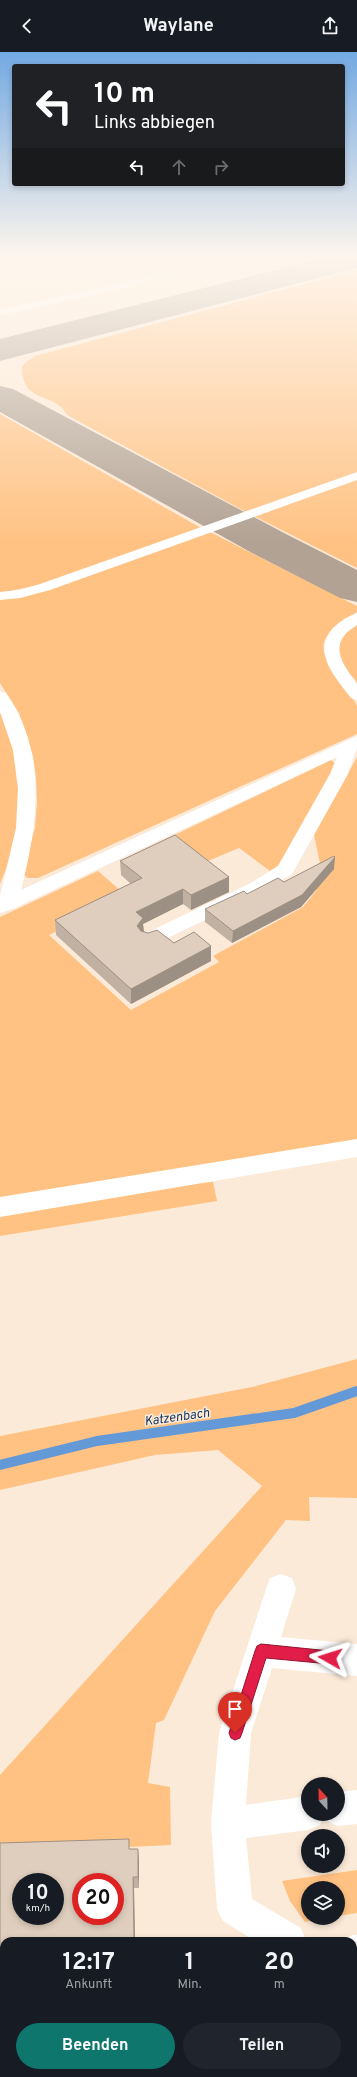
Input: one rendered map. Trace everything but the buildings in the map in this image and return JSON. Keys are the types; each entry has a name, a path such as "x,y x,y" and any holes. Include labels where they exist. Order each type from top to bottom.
{"lane":[{"path":"0,596 20,594 45,587 357,476"},
{"path":"357,618 340,628 332,638 330,647 332,658 357,695"},
{"path":"0,696 8,710 17,732 25,764 27,793 22,847 4,905"},
{"path":"4,905 354,743"},
{"path":"149,940 261,885 285,870 340,774 354,743"},
{"path":"0,1207 357,1148"},
{"path":"281,1589 235,1733 228,1824 235,1909 281,1937"},
{"path":"261,1651 357,1660"},
{"path":"345,1808 357,1807"},
{"path":"228,1824 301,1814"}],"shaded area":[{"path":"44,354 357,354 357,473 246,512 67,415 62,408 55,403 33,393 27,387 23,379 22,367 26,362 35,356"},
{"path":"0,414 201,528 40,585 0,593"},
{"path":"357,478 357,568 252,515"},
{"path":"208,531 357,606 357,612 332,630 326,638 324,646 329,664 357,706 357,734 38,878 28,878 24,875 23,871 35,828 37,802 36,778 33,756 19,713 0,683 0,597"},
{"path":"357,622 357,687 337,657 338,639"},
{"path":"0,711 17,761 20,807 18,823 10,856 0,884"},
{"path":"357,757 357,1141 0,1199 0,917 98,871 128,897 49,935 131,1010 219,962 213,956 303,907 316,891 322,873 314,835"},
{"path":"331,760 336,764 279,865 270,871 239,848 196,866 164,840"},
{"path":"213,1182 217,1201 0,1236 0,1212 166,1185"},
{"path":"357,1359 357,1498 309,1497 310,1521 286,1520 215,1611 164,1720 156,1723 148,1783 170,1787 171,1845 0,1853 0,1775 262,1486 218,1450 155,1455 0,1490 0,1436 252,1387"},
{"path":"357,1870 357,1913 345,1915 345,1881 301,1881 301,1916 290,1901 282,1881 345,1873 345,1872"}],"waterway":[{"name":"Katzenbach","path":"0,1465 97,1441 294,1413 357,1391"}],"taxiway":[{"path":"0,397 268,543 357,588"}],"route":[{"path":"235,1733 261,1651 330,1658"}]}
